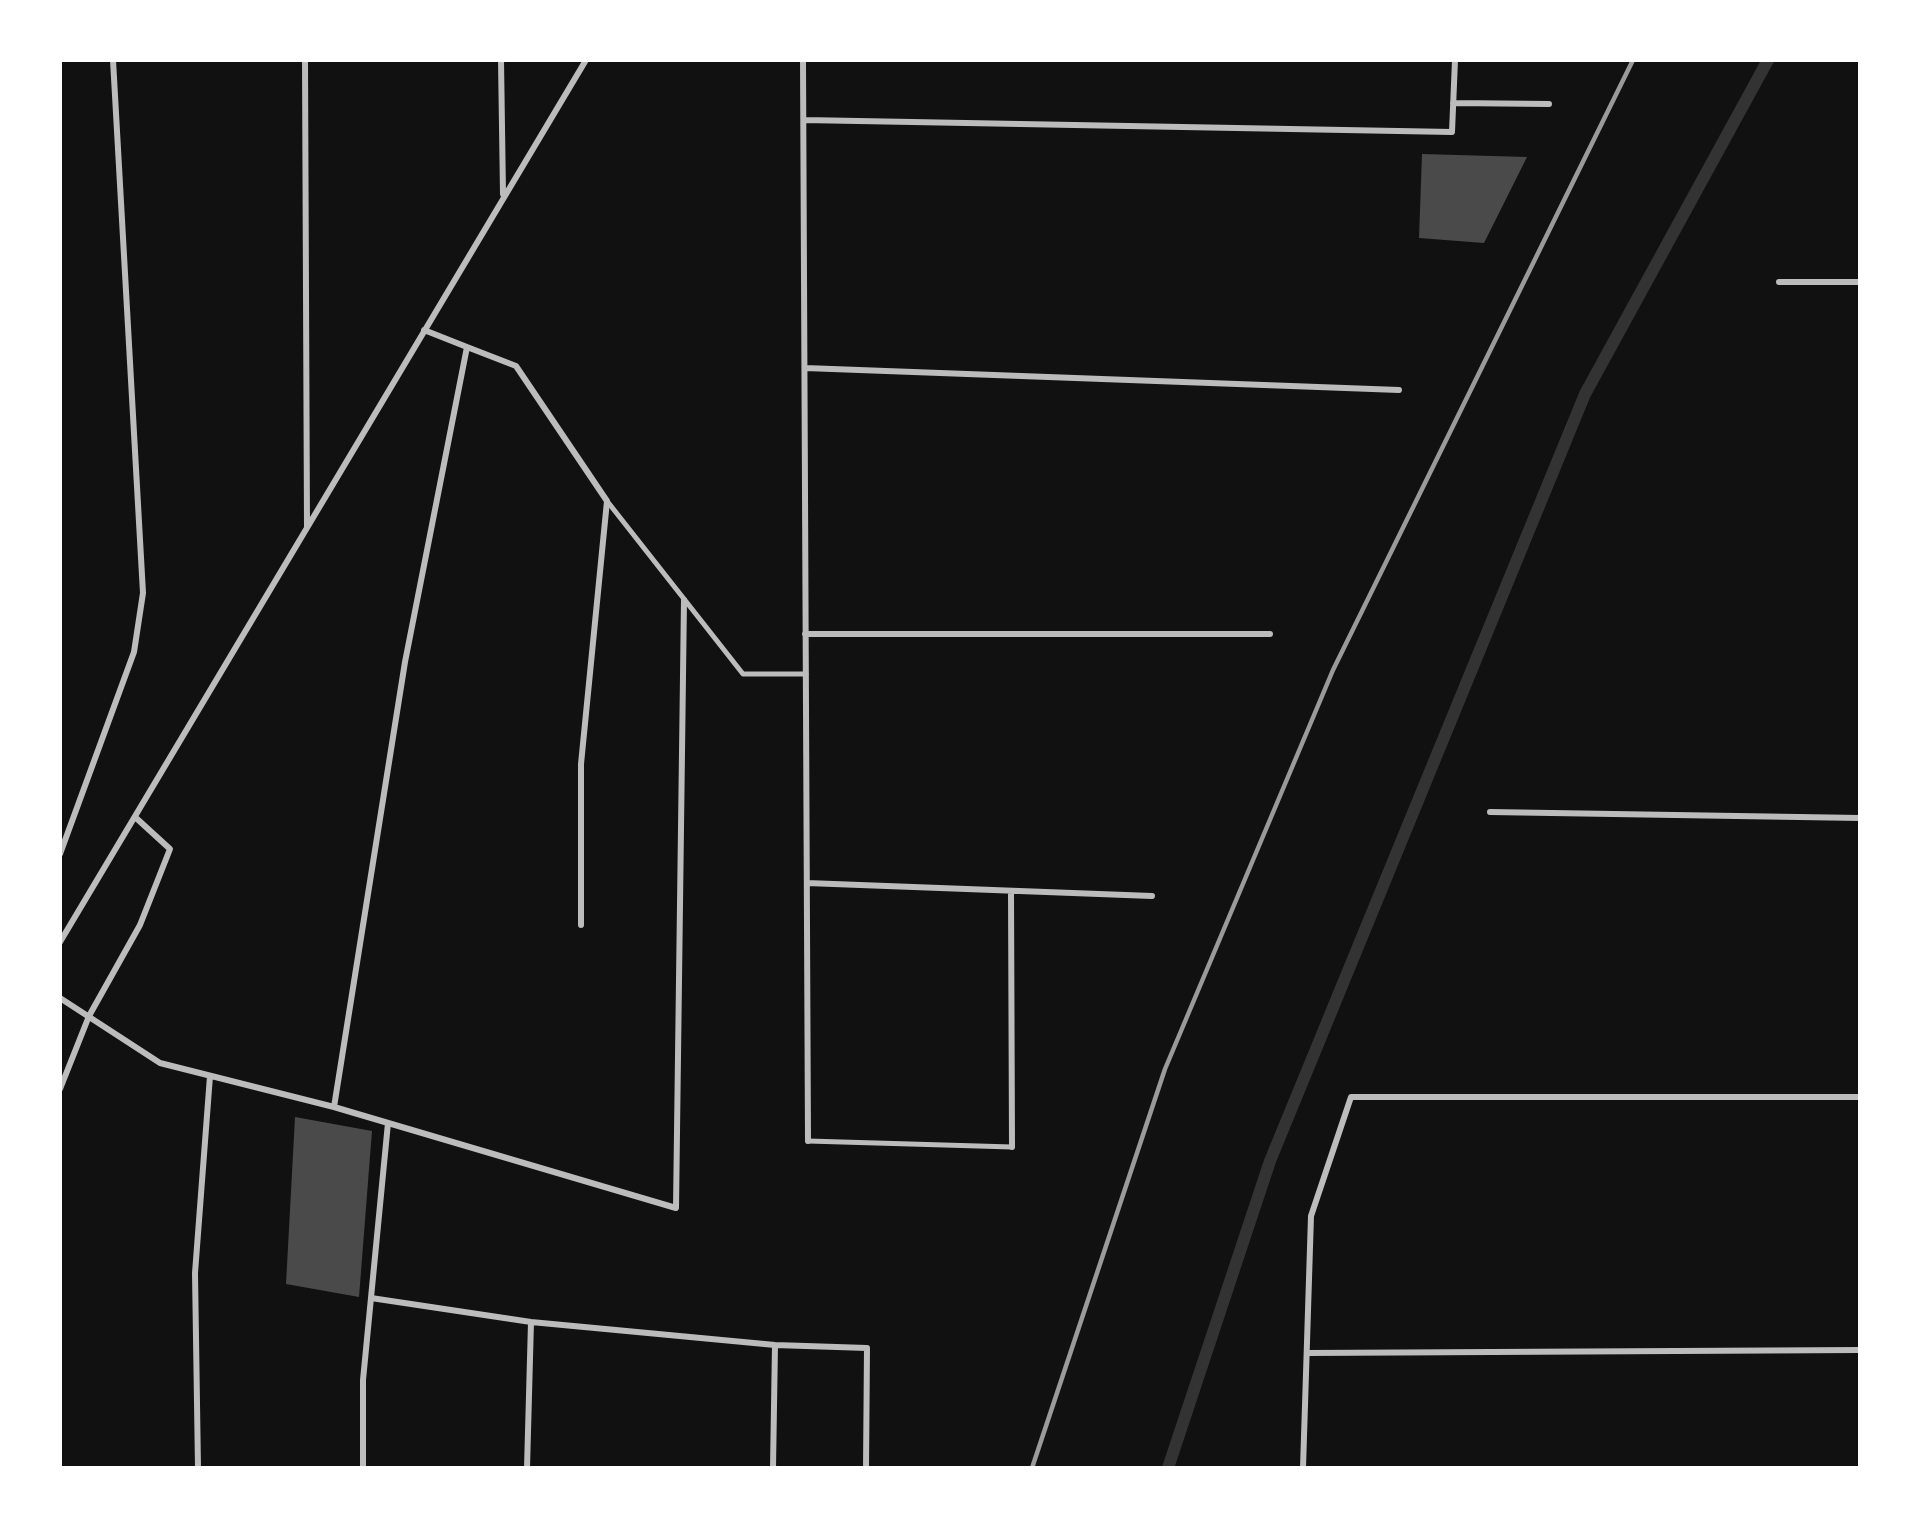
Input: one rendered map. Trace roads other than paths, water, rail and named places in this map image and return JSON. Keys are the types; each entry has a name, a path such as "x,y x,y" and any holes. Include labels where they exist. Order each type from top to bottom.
{"street":[{"path":"60,854 134,652 143,593 113,60"},
{"path":"305,60 307,529"},
{"path":"501,60 503,196"},
{"path":"60,942 586,60"},
{"path":"803,60 808,1141 1012,1147 1011,891"},
{"path":"804,120 1452,132 1455,60"},
{"path":"1453,102 1549,104"},
{"path":"1779,282 1860,282"},
{"path":"424,330 516,366 607,501 742,674 806,674"},
{"path":"334,1107 405,662 468,347"},
{"path":"804,368 1399,390"},
{"path":"581,925 581,764 607,501"},
{"path":"60,998 160,1063 334,1107 676,1208 684,600"},
{"path":"805,634 1270,634"},
{"path":"1490,813 1860,818"},
{"path":"60,1089 89,1017 140,925 170,849 135,817"},
{"path":"807,883 1152,896"},
{"path":"198,1468 195,1273 210,1076"},
{"path":"1303,1468 1311,1216 1351,1096 1860,1097"},
{"path":"363,1468 363,1380 388,1123"},
{"path":"371,1298 531,1322 775,1345 867,1347 866,1468"},
{"path":"527,1468 531,1322"},
{"path":"773,1468 775,1345"},
{"path":"1307,1353 1860,1350"}],"waterway":[{"path":"1168,1468 1270,1161 1585,394 1768,60"}],"railway":[{"path":"1032,1468 1165,1069 1333,670 1633,60"}]}
